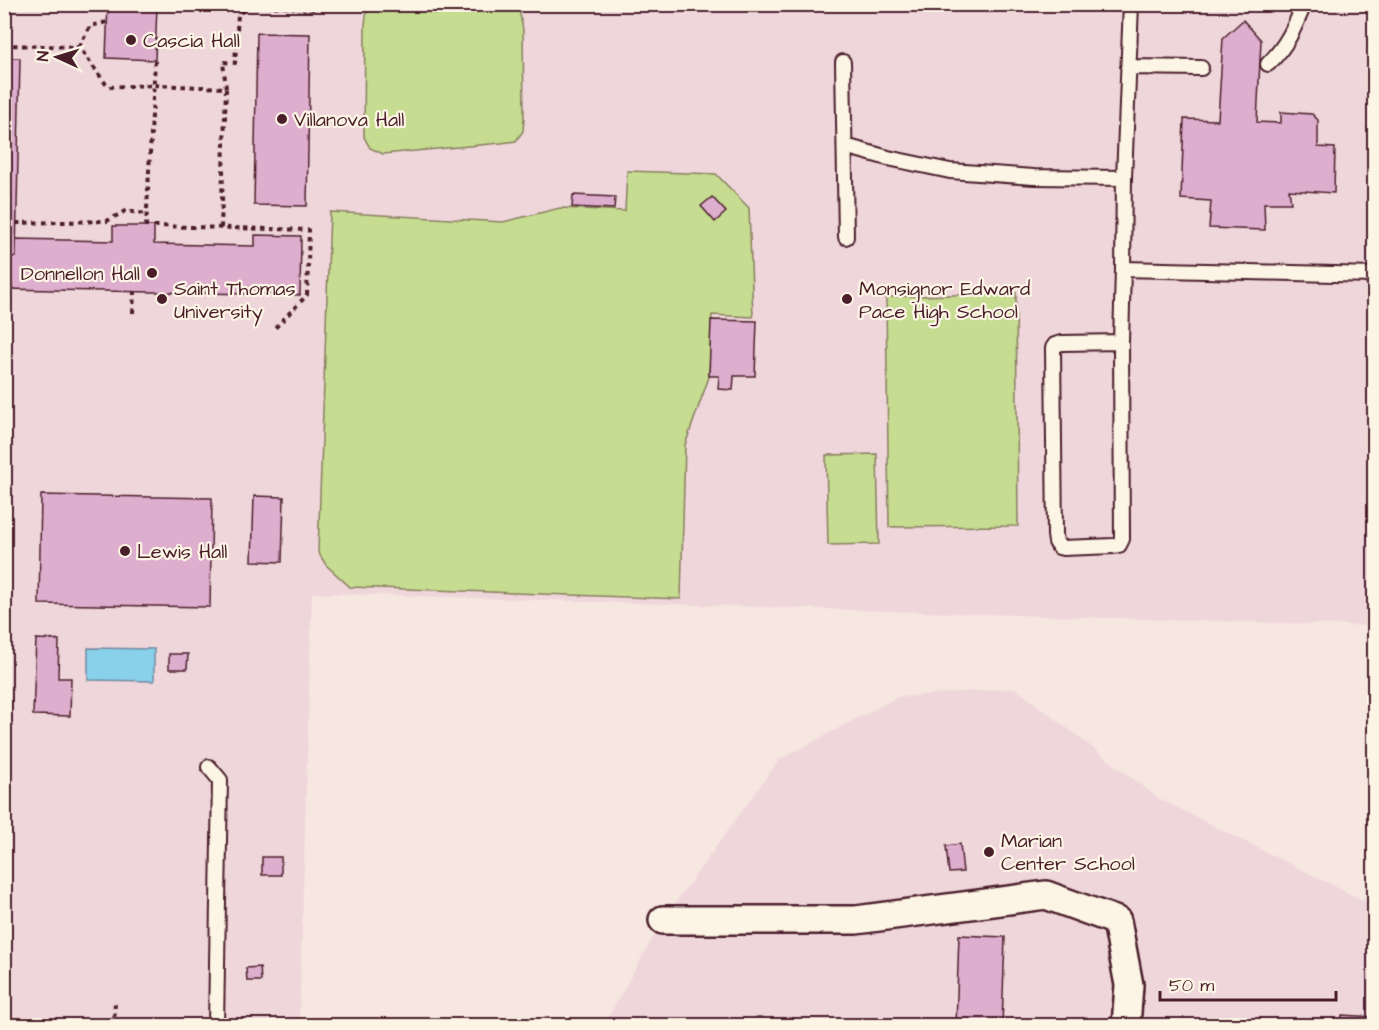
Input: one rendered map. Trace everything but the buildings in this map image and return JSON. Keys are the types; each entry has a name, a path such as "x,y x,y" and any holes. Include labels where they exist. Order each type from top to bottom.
{"street":[{"path":"663,920 855,920 1046,895 1117,921 1129,985 1126,1026"}],"lane":[{"path":"1121,342 1062,343 1053,348 1055,535 1056,542 1063,548 1114,546 1119,545 1122,538 1121,342 1124,178 1131,4"},
{"path":"1268,64 1280,53 1304,4"},
{"path":"843,62 846,237"},
{"path":"1128,67 1201,68"},
{"path":"844,146 888,159 950,171 1034,177 1124,178"},
{"path":"1123,269 1374,275"},
{"path":"209,767 220,780 216,1026"}],"path":[{"path":"221,228 226,87 223,62 235,63 238,14 253,5 318,9 318,4"},
{"path":"79,47 90,26 107,22"},
{"path":"4,45 79,47"},
{"path":"79,47 108,87 153,85 226,87"},
{"path":"146,227 155,60"},
{"path":"16,224 107,221 125,211 147,214"},
{"path":"154,226 309,230 308,295 273,330"},
{"path":"133,313 134,292"},
{"path":"114,1026 115,1001"}],"shaded area":[{"name":"Monsignor Edward Pace High School","path":"5,5 1374,5 1374,626 312,593 299,1025 5,1026"},
{"name":"Marian Center School","path":"1015,688 1158,798 1374,906 1374,1025 603,1026 663,920 779,760 898,697"}],"green space":[{"path":"370,4 518,5 523,29 524,118 523,131 516,141 383,154 370,148 364,137 365,24"},
{"path":"627,171 716,174 749,208 753,317 712,315 709,377 685,445 681,599 350,587 326,565 318,552 330,212 503,222 560,208 625,211"},
{"path":"1016,293 1018,526 889,527 886,297"},
{"path":"877,454 879,544 828,545 826,455"}],"water":[{"path":"88,648 154,649 154,681 88,680"}],"place":[{"name":"Cascia Hall","path":"131,40"},
{"name":"Villanova Hall","path":"282,119"},
{"name":"Donnellon Hall","path":"152,273"},
{"name":"Saint Thomas University","path":"162,299"},
{"name":"Monsignor Edward Pace High School","path":"847,299"},
{"name":"Lewis Hall","path":"125,551"},
{"name":"Marian Center School","path":"989,852"}]}
